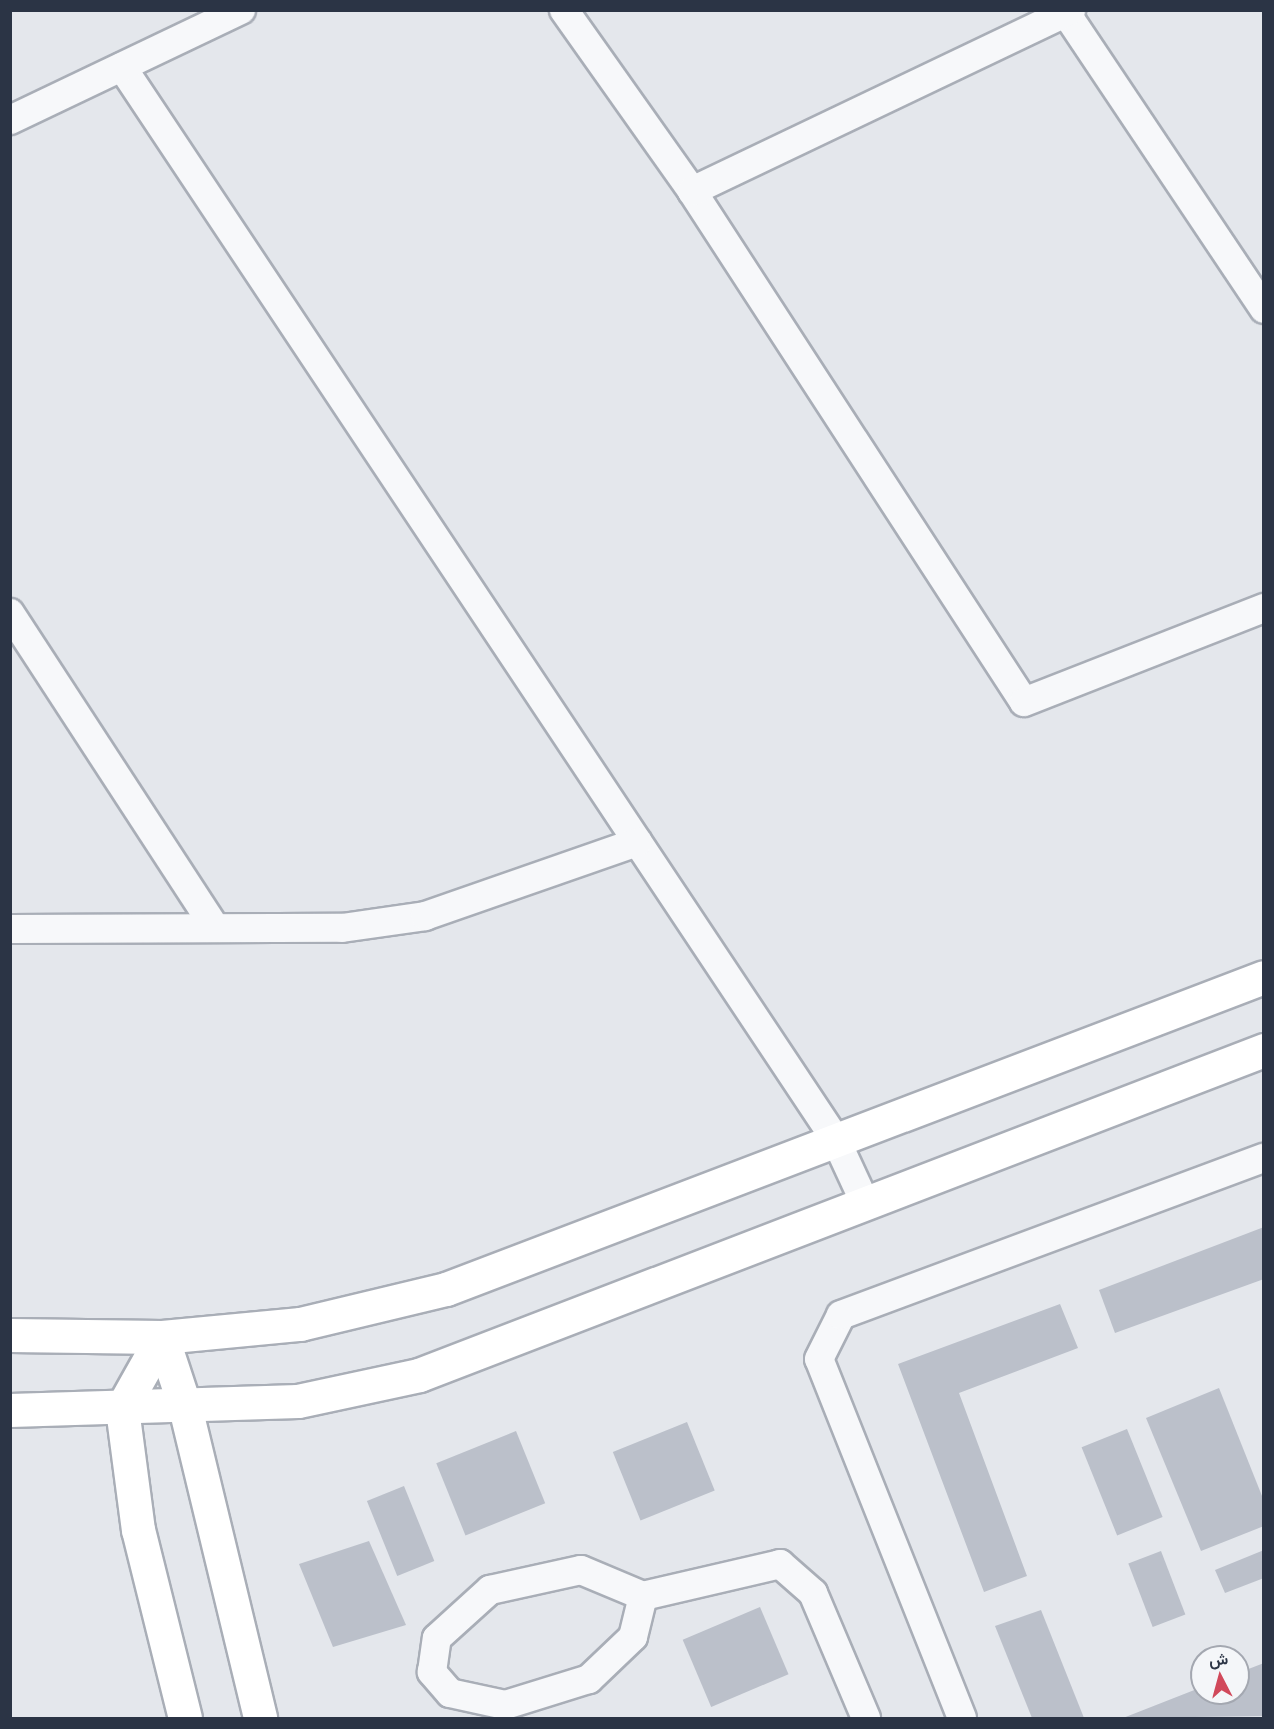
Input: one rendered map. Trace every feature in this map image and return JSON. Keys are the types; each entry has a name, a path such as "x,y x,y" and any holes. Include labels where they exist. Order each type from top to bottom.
{"main road":[{"path":"10,1335 162,1337 300,1324 446,1288 1263,977"},
{"path":"10,1410 185,1407 298,1401 419,1375 866,1205 1263,1050"},
{"path":"162,1337 185,1407 260,1719"},
{"path":"162,1337 122,1408 138,1530 185,1719"}],"street":[{"path":"10,120 241,10"},
{"path":"564,10 692,191 1024,702 1263,608"},
{"path":"692,191 1068,12 1263,309"},
{"path":"122,67 836,1140 866,1205"},
{"path":"10,613 214,926"},
{"path":"10,929 214,926 342,928 425,916 639,842"},
{"path":"962,1719 819,1359 841,1315 1263,1158"},
{"path":"643,1596 633,1637 589,1679 505,1705 450,1694 432,1672 437,1638 490,1590 580,1570 643,1596 780,1564 813,1593 866,1719"}],"building":[{"path":"1264,1227 1264,1279 1115,1333 1099,1290"},
{"path":"1060,1304 1078,1348 959,1393 1027,1576 984,1592 898,1364"},
{"path":"1219,1388 1264,1501 1264,1526 1201,1551 1146,1418"},
{"path":"687,1422 715,1491 641,1521 613,1452"},
{"path":"1127,1429 1163,1517 1117,1535 1082,1447"},
{"path":"516,1431 545,1503 465,1536 436,1463"},
{"path":"404,1486 434,1561 397,1576 367,1501"},
{"path":"369,1541 406,1625 333,1647 299,1564"},
{"path":"1264,1550 1264,1578 1225,1593 1215,1570"},
{"path":"1161,1551 1185,1614 1153,1627 1128,1564"},
{"path":"760,1607 789,1674 711,1707 683,1640"},
{"path":"1041,1610 1084,1718 1032,1718 995,1626"},
{"path":"1264,1663 1264,1716 1123,1718 1190,1692 1190,1705 1250,1705 1250,1668"}]}
